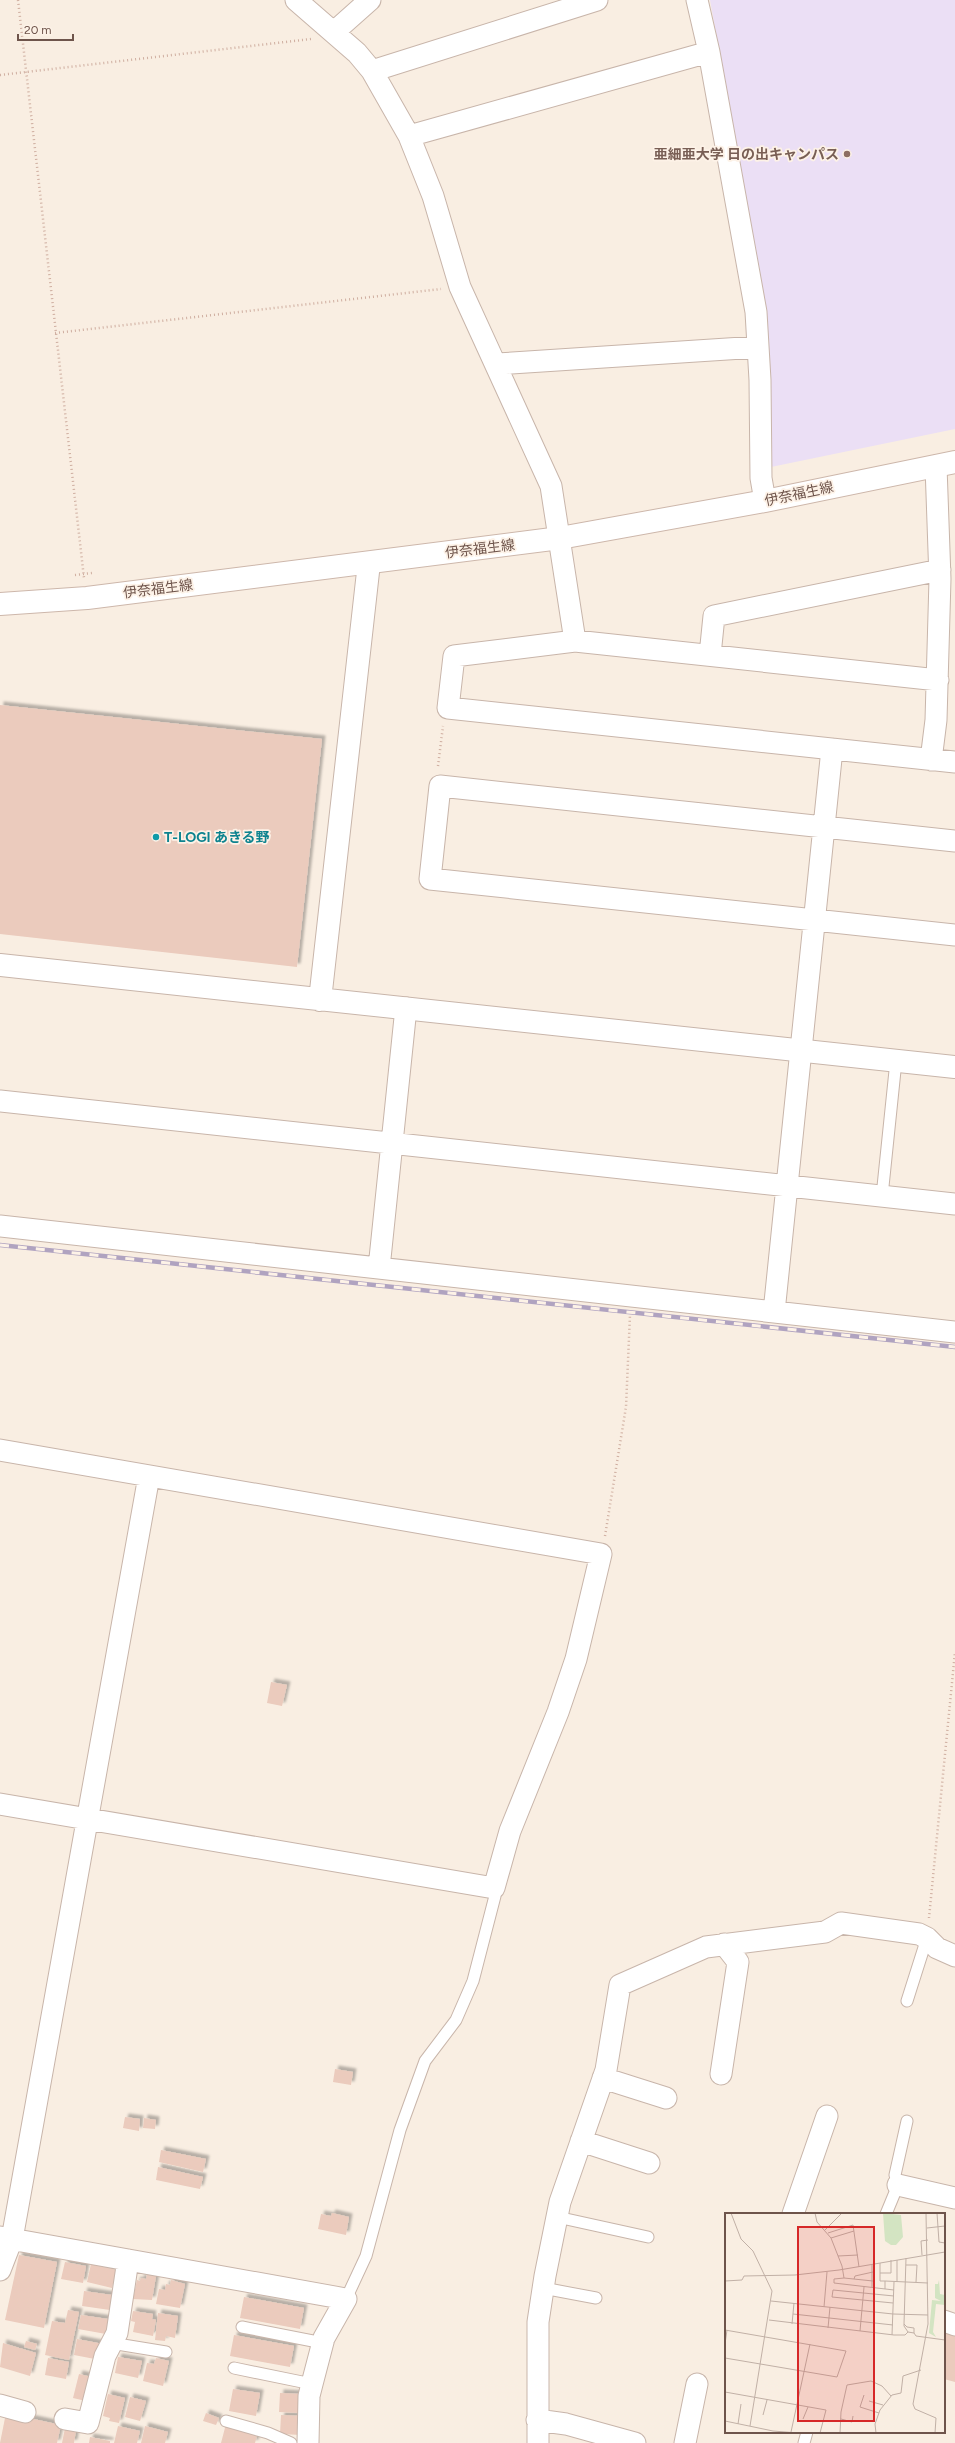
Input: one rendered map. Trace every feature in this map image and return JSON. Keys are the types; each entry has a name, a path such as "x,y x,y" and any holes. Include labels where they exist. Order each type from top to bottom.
{"street":[{"path":"296,0 357,53 372,71 409,136 433,196 460,287 551,486 575,641"},
{"path":"334,32 370,0"},
{"path":"372,71 597,0"},
{"path":"697,0 709,52 756,312 761,478 765,501"},
{"path":"409,136 709,52"},
{"path":"496,364 758,347"},
{"path":"931,760 938,680 940,570 945,464"},
{"name":"伊奈福生線","path":"0,604 87,598 560,538 765,501 945,464"},
{"path":"320,1000 369,563"},
{"path":"710,655 714,616 940,570"},
{"path":"938,680 575,641 454,656 448,708 955,762"},
{"path":"774,1312 832,749"},
{"path":"955,841 440,786 430,879 955,935"},
{"path":"0,965 955,1067"},
{"path":"379,1268 406,1008"},
{"path":"0,1101 955,1204"},
{"path":"0,1226 955,1332"},
{"path":"0,1450 601,1554 576,1659 558,1712 510,1831 494,1888 0,1804"},
{"path":"0,2270 57,2003 149,1476"},
{"path":"538,2443 538,2322 543,2288 557,2217 603,2078 620,1985 706,1947 825,1932 841,1923 919,1934 927,1938 937,1948 955,1956"},
{"path":"721,2074 738,1962 724,1944"},
{"path":"603,2078 666,2098"},
{"path":"793,2213 827,2116"},
{"path":"582,2141 649,2163"},
{"path":"898,2185 955,2198"},
{"path":"6,2238 346,2299 323,2343 312,2384 309,2396 308,2443"},
{"path":"65,2419 88,2423 104,2356 116,2333 128,2260"},
{"path":"945,2321 955,2325"},
{"path":"685,2443 697,2384"},
{"path":"0,2406 25,2412"},
{"path":"537,2420 566,2424 635,2443"}],"lane":[{"path":"882,1196 896,1061"},
{"path":"346,2299 366,2256 400,2130 425,2061 456,2020 473,1981 495,1896 494,1888"},
{"path":"907,2001 927,1938"},
{"path":"886,2213 898,2185 894,2175 907,2121"},
{"path":"557,2217 648,2237"},
{"path":"543,2288 596,2298"},
{"path":"242,2327 323,2343"},
{"path":"111,2343 166,2352"},
{"path":"234,2368 312,2384"},
{"path":"226,2421 268,2433 291,2443"},
{"path":"804,2443 807,2433"}],"path":[{"path":"18,0 55,333 87,598"},
{"path":"0,75 312,39"},
{"path":"55,333 460,287"},
{"path":"75,575 92,573"},
{"path":"440,786 437,777 444,718 448,708"},
{"path":"601,1554 626,1407 626,1375 632,1296"},
{"path":"927,1938 955,1652"}],"shaded area":[{"name":"亜細亜大学 日の出キャンパス","path":"710,0 955,0 955,429 771,467 770,378 766,308"}],"building":[{"name":"T-LOGI あきる野","path":"0,705 322,739 297,967 0,934"},
{"path":"271,1682 287,1685 282,1706 267,1703"},
{"path":"335,2069 353,2072 351,2085 333,2082"},
{"path":"125,2117 140,2119 139,2131 123,2128"},
{"path":"144,2118 156,2120 155,2129 143,2128"},
{"path":"161,2150 206,2159 203,2172 159,2162"},
{"path":"158,2167 203,2177 200,2189 156,2180"},
{"path":"332,2213 349,2217 346,2235 318,2229 321,2214 331,2216"},
{"path":"19,2255 57,2262 44,2328 5,2320"},
{"path":"65,2262 86,2266 83,2283 61,2279"},
{"path":"91,2264 116,2270 112,2288 87,2282"},
{"path":"147,2275 156,2276 152,2300 133,2299 137,2280 140,2281 141,2278 146,2279"},
{"path":"171,2280 185,2284 180,2308 156,2304 159,2289 165,2290 166,2284 170,2285"},
{"path":"84,2291 112,2295 110,2310 82,2306"},
{"path":"244,2297 304,2308 300,2329 240,2318"},
{"path":"68,2310 79,2312 69,2360 45,2355 52,2321 65,2323"},
{"path":"133,2311 153,2314 152,2319 156,2320 153,2336 133,2332 135,2322 131,2321"},
{"path":"158,2313 178,2316 175,2338 166,2336 165,2341 155,2340"},
{"path":"81,2315 108,2319 106,2334 78,2329"},
{"path":"945,2330 955,2331 955,2382 945,2379"},
{"path":"234,2335 294,2346 290,2367 230,2356"},
{"path":"77,2339 103,2344 100,2360 74,2355"},
{"path":"26,2341 37,2344 35,2350 24,2347"},
{"path":"3,2343 36,2353 30,2376 0,2367"},
{"path":"118,2357 142,2361 138,2378 115,2373"},
{"path":"48,2358 69,2362 66,2379 45,2375"},
{"path":"156,2358 169,2361 163,2386 143,2381 147,2363 154,2364"},
{"path":"79,2374 96,2378 90,2402 73,2398"},
{"path":"233,2389 260,2393 256,2416 229,2411"},
{"path":"280,2393 301,2394 300,2413 279,2412"},
{"path":"108,2394 125,2398 119,2423 109,2421 110,2418 103,2416"},
{"path":"130,2397 146,2401 140,2421 125,2417"},
{"path":"6,2413 61,2425 57,2443 0,2443"},
{"path":"206,2413 219,2418 216,2425 203,2421"},
{"path":"281,2415 303,2416 302,2435 280,2434"},
{"path":"226,2424 258,2432 255,2443 221,2443"},
{"path":"118,2426 140,2431 137,2443 114,2443"},
{"path":"145,2426 168,2432 165,2443 141,2443"},
{"path":"65,2428 76,2430 74,2443 62,2443"},
{"path":"90,2437 110,2441 110,2443 89,2443"}],"railway":[{"path":"0,1245 955,1347"}],"place":[{"name":"亜細亜大学 日の出キャンパス","path":"847,154"},
{"name":"T-LOGI あきる野","path":"156,837"}]}
